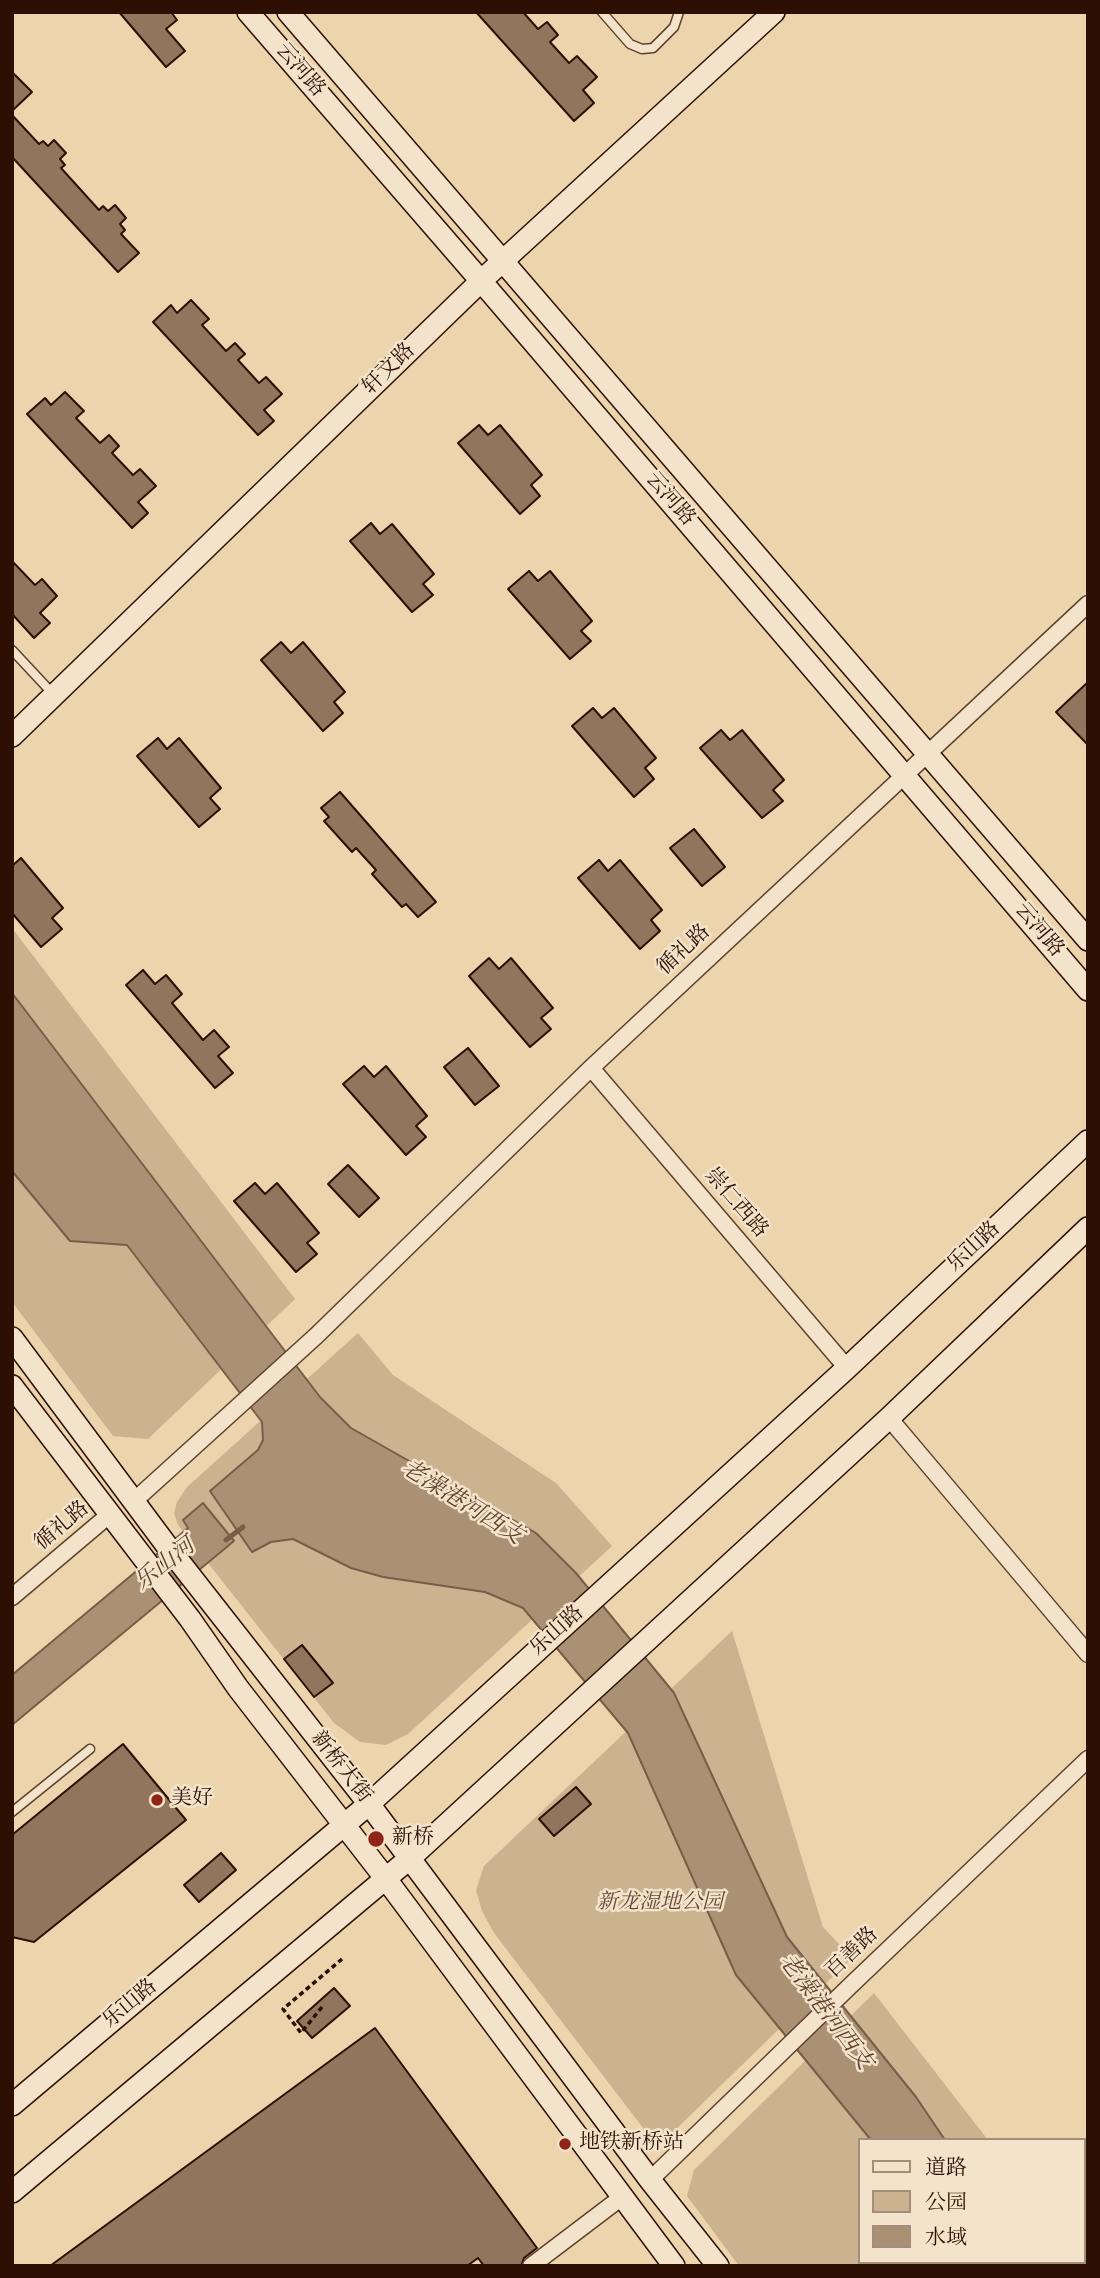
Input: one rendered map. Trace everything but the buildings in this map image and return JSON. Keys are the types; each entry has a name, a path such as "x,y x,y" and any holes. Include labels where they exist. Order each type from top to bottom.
{"street":[{"name":"云河路","path":"248,12 1088,990"},
{"name":"云河路","path":"288,12 1088,940"},
{"name":"轩文路","path":"12,736 481,281 774,12"},
{"name":"循礼路","path":"134,1501 316,1335 590,1068 1088,604"},
{"name":"崇仁西路","path":"590,1068 848,1368"},
{"name":"乐山路","path":"12,2105 369,1804 848,1368 1088,1141"},
{"path":"12,2192 409,1859 889,1418 1088,1228"},
{"name":"新桥大街","path":"12,1338 170,1550 369,1804 650,2180 718,2266"},
{"name":"新桥大街","path":"12,1386 190,1619 238,1688 386,1879 674,2266"},
{"path":"889,1418 1088,1654"},
{"name":"循礼路","path":"12,1597 109,1516"},
{"name":"百善路","path":"650,2180 1088,1759"},
{"path":"531,2266 622,2197"},
{"path":"1083,2266 1088,2263"}],"lane":[{"path":"602,12 630,44 642,49 653,48 674,27 679,12"},
{"path":"12,650 54,695"},
{"path":"12,1812 90,1749"}],"path":[{"path":"322,2007 301,2033 283,2009 342,1959"}],"green space":[{"path":"12,928 295,1299 148,1439 113,1436 12,1302"},
{"path":"358,1333 393,1375 556,1483 612,1546 408,1734 386,1745 360,1742 334,1723 178,1525 174,1513 177,1502 187,1487"},
{"name":"新龙湿地公园","path":"732,1631 823,1927 852,1958 669,2136 650,2137 494,1933 482,1911 476,1890 484,1866"},
{"path":"874,1993 986,2138 858,2138 858,2264 994,2264 739,2266 687,2196 694,2170"}],"water":[{"name":"老澡港河西支","path":"12,993 320,1397 351,1428 536,1533 576,1573 674,1693 787,1937 916,2097 944,2138 869,2138 736,1975 628,1733 523,1608 485,1592 383,1577 351,1568 293,1539 271,1542 252,1552 210,1491 258,1450 263,1440 262,1422 127,1245 70,1241 12,1171"},
{"path":"203,1503 234,1541 12,1725 12,1675 188,1528 183,1520"}],"waterway":[{"name":"乐山河","path":"226,1540 243,1527"}],"place":[{"name":"美好","path":"157,1800"},
{"name":"新桥","path":"376,1839"},
{"name":"地铁新桥站","path":"565,2144"}]}
